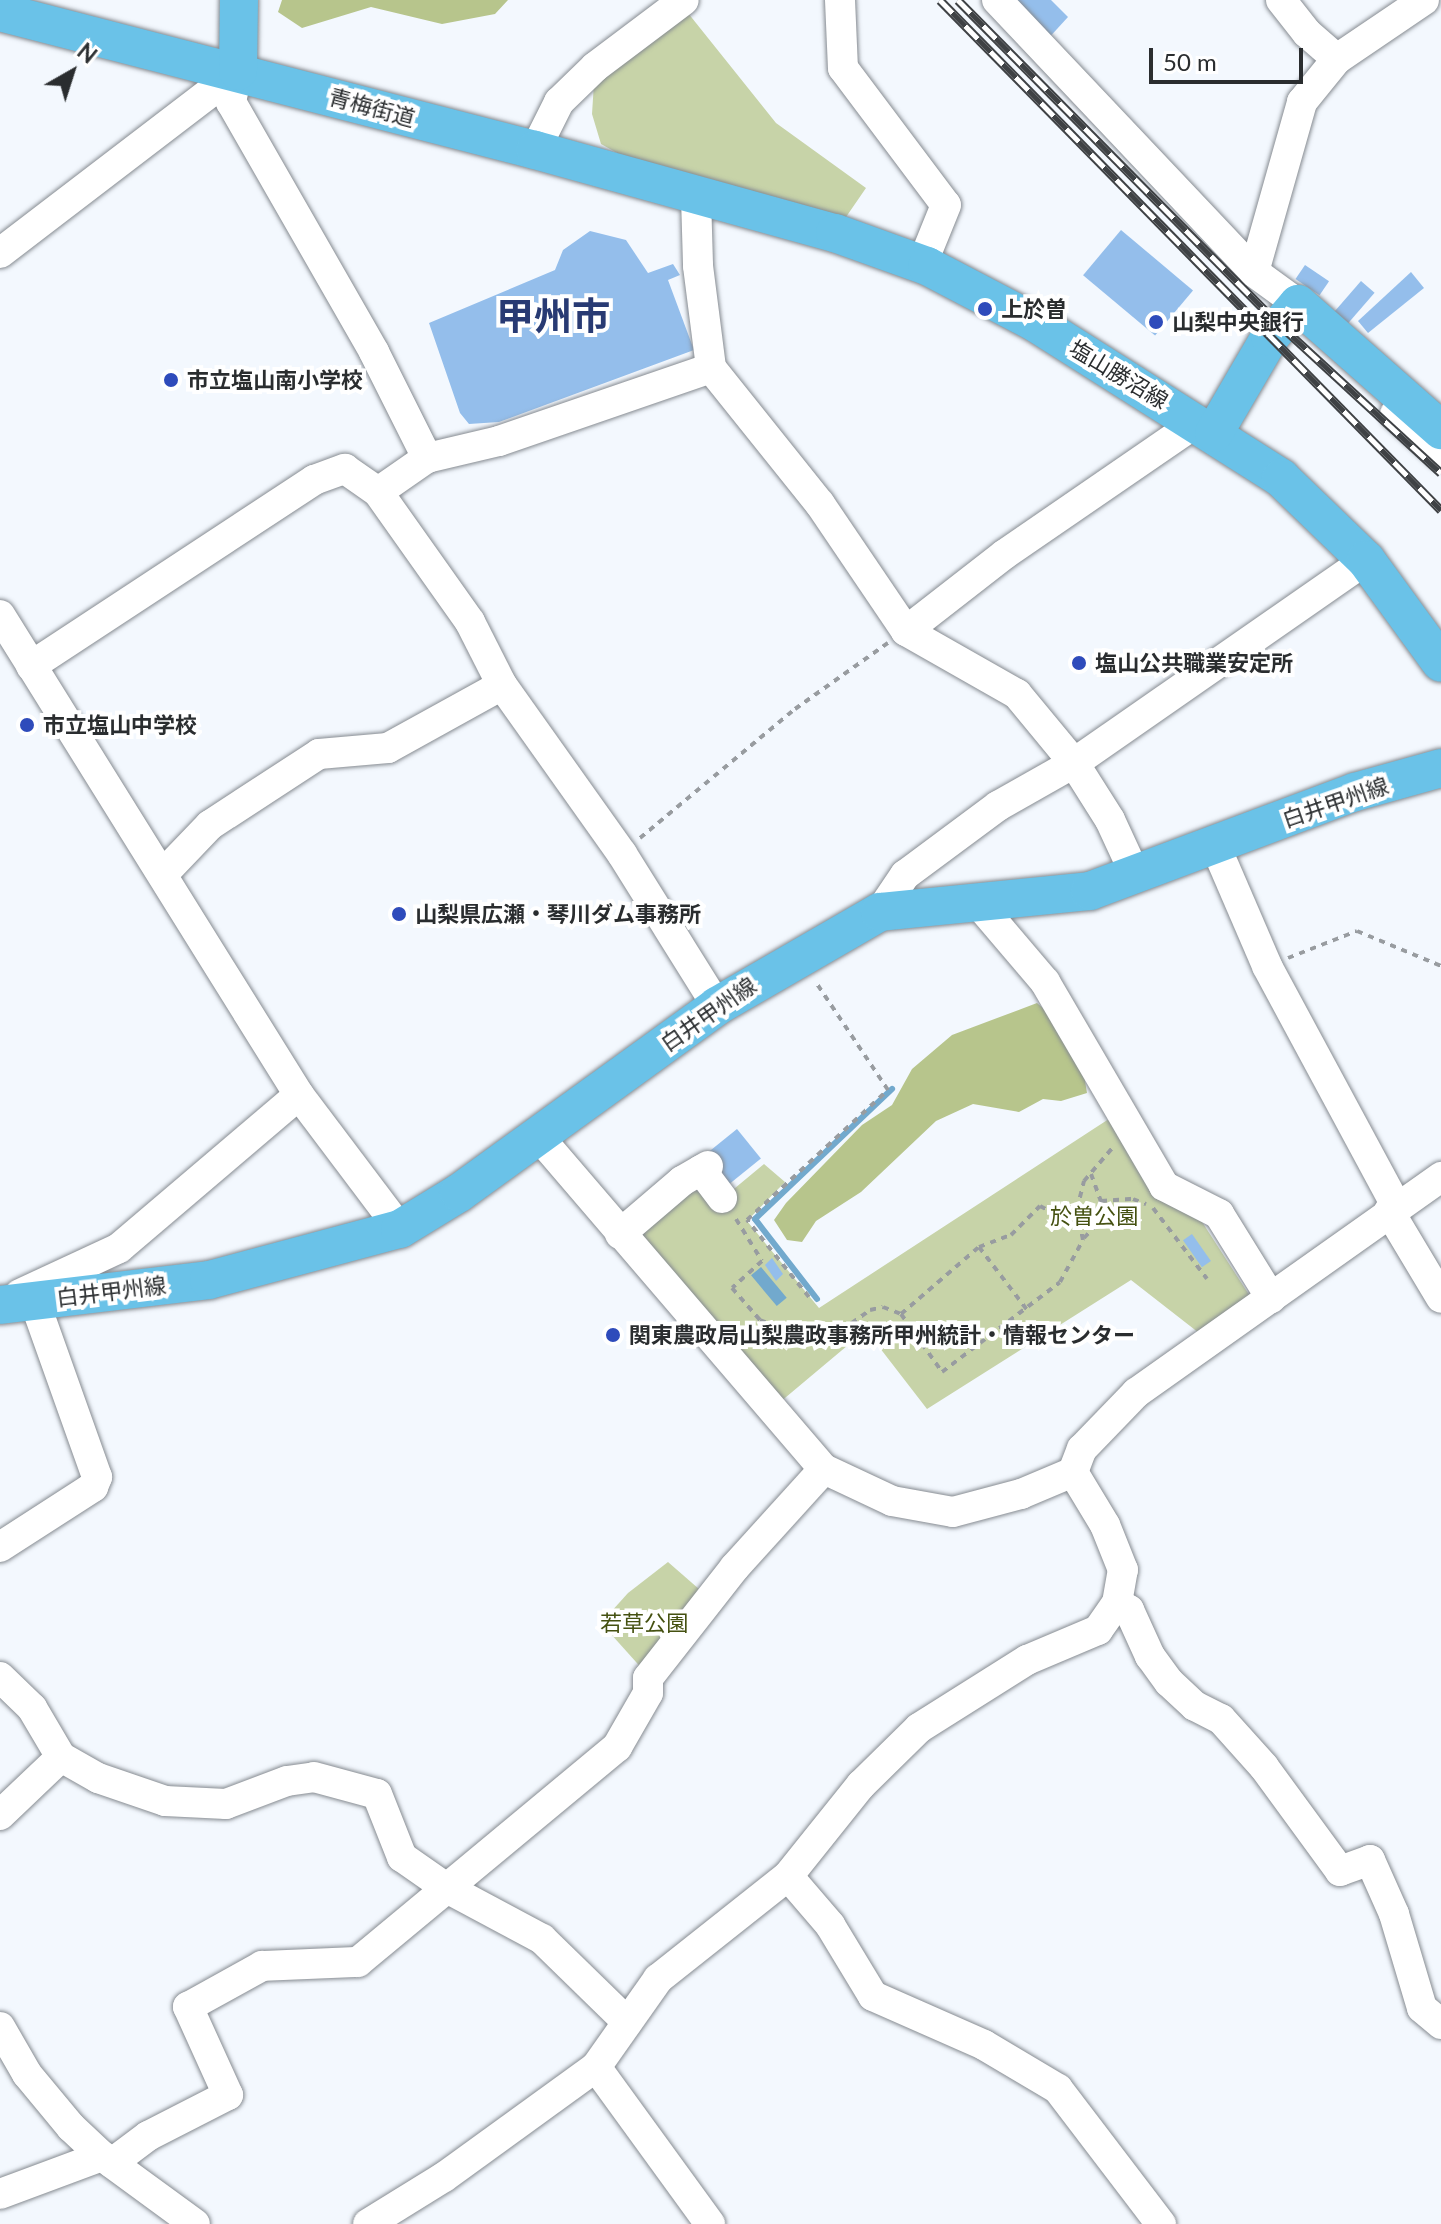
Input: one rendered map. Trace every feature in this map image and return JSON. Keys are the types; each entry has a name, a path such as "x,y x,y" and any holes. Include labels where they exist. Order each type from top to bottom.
{"main road":[{"path":"238,71 239,0"},
{"name":"青梅街道","path":"0,12 535,150"},
{"name":"塩山勝沼線","path":"535,150 835,233 922,264 1036,323 1206,427 1281,478 1366,560 1441,663"},
{"path":"1206,427 1263,347 1307,312 1441,430"},
{"name":"白井甲州線","path":"11,1303 209,1280 400,1229 539,1137 717,1006 880,912 1090,891 1355,792 1441,768"}],"street":[{"path":"535,150 559,102 595,67 684,0"},
{"path":"840,0 843,68 946,205 922,264"},
{"path":"997,0 1254,272 1307,312 1310,339 1441,455"},
{"path":"1254,272 1302,102 1337,59 1424,0"},
{"path":"1295,5 1337,59"},
{"path":"0,253 238,71"},
{"path":"238,71 231,102 374,352 427,458"},
{"path":"696,197 698,266 711,368 820,504 906,631 1017,694 1074,763 1110,820 1135,874"},
{"path":"378,492 427,458 499,441 711,368"},
{"path":"906,631 1005,554 1206,427"},
{"path":"31,666 314,480 345,469 378,492 470,622 502,685 622,854 717,1006"},
{"path":"880,912 905,875 998,806 1074,763 1366,560"},
{"path":"0,615 299,1095 400,1229"},
{"path":"163,874 210,825 319,754 388,748 502,685"},
{"path":"1215,845 1267,966 1441,1298"},
{"path":"977,902 1045,982 1164,1186 1219,1214 1271,1298"},
{"path":"0,1547 93,1487 97,1477 11,1303 119,1248 299,1095"},
{"path":"539,1137 824,1469 892,1501 953,1512 1021,1494 1073,1472 1082,1449 1136,1393 1393,1208 1441,1177"},
{"path":"620,1234 705,1168 722,1198"},
{"path":"0,2194 107,2160 228,2095 188,2007 262,1966 358,1962 617,1747 648,1693 648,1678 735,1567 824,1469"},
{"path":"368,2224 444,2177 596,2067 658,1979 788,1876 861,1785 919,1728 1027,1660 1098,1630 1117,1603 1123,1570 1105,1525 1073,1472"},
{"path":"1117,1603 1129,1610 1150,1656 1169,1682 1195,1706 1221,1719 1264,1767 1340,1871 1370,1860 1394,1914 1422,2008 1441,2024"},
{"path":"0,1677 32,1708 61,1757 98,1778 165,1801 226,1804 287,1781 314,1777 377,1794 402,1857 445,1887 542,1939 627,2022"},
{"path":"0,1815 61,1757"},
{"path":"788,1876 830,1925 873,1996 984,2045 1058,2089 1161,2224"},
{"path":"0,2027 27,2074 107,2160 195,2224"},
{"path":"596,2067 710,2224"}],"path":[{"path":"622,854 795,709 906,631"},
{"path":"1267,966 1357,931 1441,966"},
{"path":"799,956 888,1090 747,1220 809,1297"},
{"path":"1083,1240 1077,1209 1084,1181 1106,1152 1132,1134"},
{"path":"832,1337 870,1310 883,1307 901,1314 942,1372 1028,1311 1060,1282 1083,1240 1095,1226 1101,1201 1091,1174"},
{"path":"722,1198 762,1261 732,1288 760,1320 773,1325"},
{"path":"1101,1201 1133,1199 1152,1206 1207,1279"},
{"path":"901,1314 979,1247 1011,1235 1040,1206 1059,1216 1077,1209"},
{"path":"979,1247 1028,1311"}],"green space":[{"path":"282,0 508,0 495,14 442,24 371,7 302,28 278,12"},
{"path":"680,3 776,123 866,188 835,233 696,197 601,144 592,114 595,67"},
{"path":"1037,1003 1058,1021 1082,1063 1087,1093 1061,1101 1043,1099 1019,1112 973,1104 936,1121 861,1192 816,1221 802,1242 787,1240 774,1220 786,1203 862,1125 892,1105 912,1069 952,1035"},
{"name":"於曽公園","path":"1118,1113 1186,1197 1257,1307 1208,1340 1131,1280 927,1409 866,1330 773,1408 624,1238 697,1176 717,1203 764,1164 785,1182 747,1221 819,1308"},
{"name":"若草公園","path":"668,1562 707,1596 645,1672 601,1623 628,1593"}],"water":[{"path":"761,1267 787,1298 777,1306 751,1275"}],"building":[{"path":"1008,0 1051,0 1068,17 1046,41"},
{"path":"1121,230 1193,290 1155,336 1083,275"},
{"path":"590,231 626,240 648,273 673,264 680,275 668,280 694,350 499,422 469,424 460,413 429,323 555,270 563,250"},
{"path":"1305,265 1329,281 1320,295 1295,279"},
{"path":"1411,272 1424,288 1368,333 1358,321"},
{"path":"1361,281 1375,293 1348,323 1335,311"},
{"path":"737,1129 761,1159 726,1187 702,1157"},
{"path":"1192,1234 1211,1261 1202,1267 1183,1240"},
{"path":"772,1258 783,1274 776,1281 765,1265"}],"waterway":[{"path":"817,1299 755,1219 892,1089"}],"railway":[{"path":"940,0 1441,510"},
{"path":"958,0 1279,324 1441,473"}],"place":[{"name":"上於曽","path":"985,309"},
{"name":"山梨中央銀行","path":"1156,322"},
{"name":"市立塩山南小学校","path":"171,380"},
{"name":"塩山公共職業安定所","path":"1079,663"},
{"name":"市立塩山中学校","path":"27,725"},
{"name":"山梨県広瀬・琴川ダム事務所","path":"399,914"},
{"name":"関東農政局山梨農政事務所甲州統計・情報センター","path":"613,1335"}],"district":[{"name":"甲州市","path":"553,316"}]}
